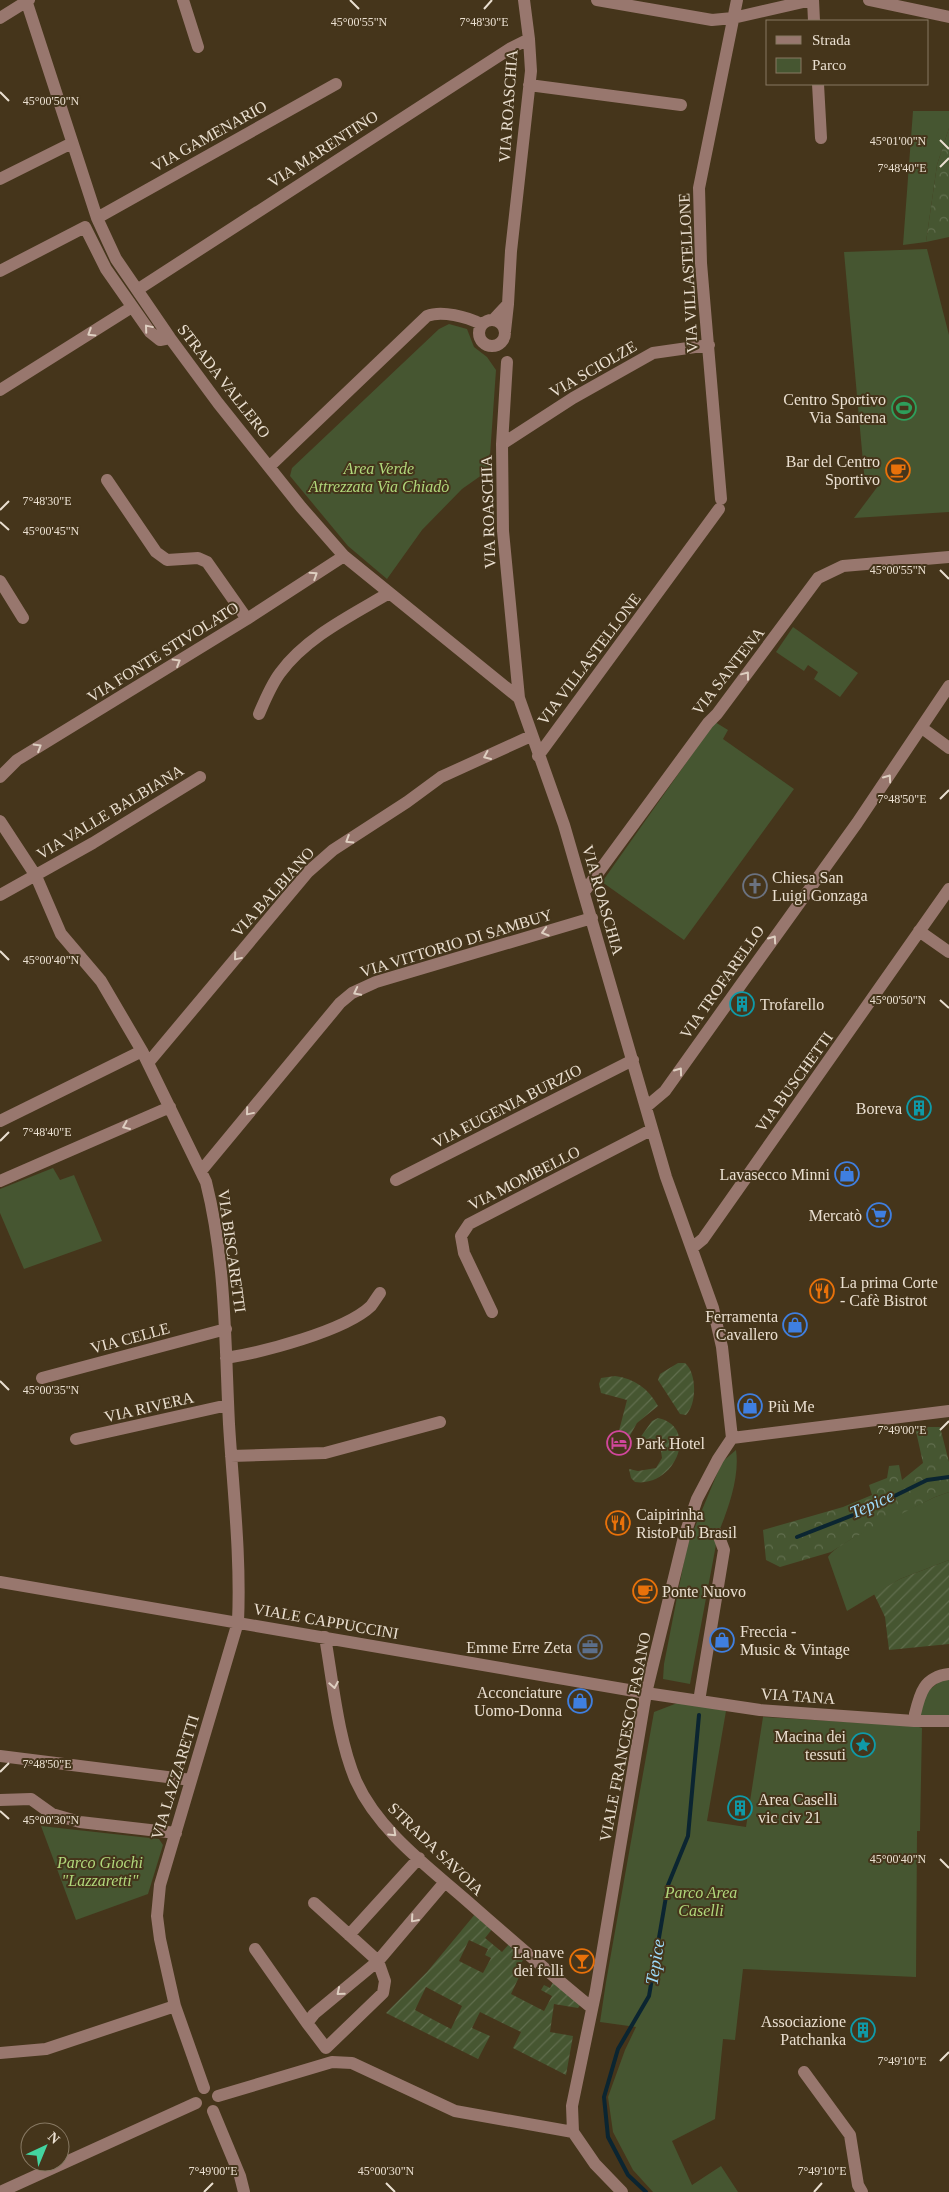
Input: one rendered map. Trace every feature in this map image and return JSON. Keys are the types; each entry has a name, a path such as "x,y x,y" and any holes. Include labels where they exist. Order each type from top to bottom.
{"street":[{"path":"0,18 27,0"},
{"name":"STRADA VALLERO","path":"27,0 97,218 116,259 170,338 218,403 301,507 344,556 518,698"},
{"path":"183,0 198,47"},
{"name":"VIA ROASCHIA","path":"524,0 529,39 529,85 511,251 508,304 500,339 507,362 502,444 503,531 518,698 564,825 666,1176 713,1308 719,1332 732,1438"},
{"path":"597,0 712,20 733,18 812,0 814,20"},
{"name":"VIA VILLASTELLONE","path":"538,756 720,504 701,263 698,188 736,0"},
{"path":"869,0 893,2 949,17"},
{"name":"VIA MARENTINO","path":"137,290 479,69 529,39"},
{"name":"VIA GAMENARIO","path":"97,218 336,84"},
{"path":"529,85 681,105"},
{"path":"818,85 821,138"},
{"path":"0,179 72,143"},
{"path":"0,271 85,227 106,269 150,332 160,340 170,338"},
{"path":"270,466 427,316 434,314 470,318 487,322 500,324 500,339 488,346 481,341 478,332 487,322 508,304"},
{"path":"0,390 132,307"},
{"name":"VIA SCIOLZE","path":"502,444 573,398 653,353 708,345"},
{"path":"107,480 156,552 167,560 198,558 207,562 247,619"},
{"name":"VIA FONTE STIVOLATO","path":"0,777 17,760 247,619 344,556"},
{"name":"VIA SANTENA","path":"584,892 708,723 717,714 818,578 843,566 949,556"},
{"path":"0,582 23,618"},
{"path":"259,714 281,672 308,645 389,593"},
{"path":"949,686 922,728 949,748"},
{"name":"VIA TROFARELLO","path":"646,1107 664,1091 857,823 922,728"},
{"name":"VIA BALBIANO","path":"148,1062 303,878 333,850 449,773 532,736"},
{"name":"VIA VALLE BALBIANA","path":"0,895 36,876 200,777"},
{"name":"VIA BISCARETTI","path":"0,821 36,876 61,934 101,981 142,1051 200,1171 210,1200 220,1267 226,1329 228,1406 238,1583 238,1622"},
{"name":"VIA BUSCHETTI","path":"692,1248 703,1239 949,889"},
{"name":"VIA VITTORIO DI SAMBUY","path":"200,1171 340,1003 352,993 376,982 592,918"},
{"path":"919,931 949,952"},
{"path":"0,1122 142,1051"},
{"name":"VIA EUGENIA BURZIO","path":"396,1180 633,1060"},
{"path":"0,1181 170,1107"},
{"name":"VIA MOMBELLO","path":"492,1312 464,1253 461,1236 469,1224 652,1130"},
{"path":"226,1358 252,1353 335,1328 370,1306 380,1293"},
{"name":"VIA CELLE","path":"42,1378 226,1329"},
{"name":"VIA RIVERA","path":"76,1439 228,1406"},
{"path":"732,1438 949,1411"},
{"path":"231,1456 325,1452 440,1422"},
{"name":"VIALE FRANCESCO FASANO","path":"573,2132 572,2106 592,2008 646,1693 684,1537 698,1499 718,1459 732,1438"},
{"path":"699,1700 724,1550 718,1534"},
{"name":"VIALE CAPPUCCINI","path":"0,1582 646,1693"},
{"name":"VIA LAZZARETTI","path":"204,2088 175,2006 160,1939 157,1916 160,1885 238,1622"},
{"name":"STRADA SAVOIA","path":"325,1637 343,1740 356,1781 370,1807 384,1825 419,1858 514,1944 592,2008"},
{"path":"915,1714 924,1688 938,1675 949,1674"},
{"name":"VIA TANA","path":"646,1693 760,1710 914,1721 949,1721"},
{"path":"0,1756 191,1780"},
{"path":"0,1800 31,1799 52,1814 80,1822 176,1833"},
{"path":"349,1935 419,1858"},
{"path":"307,2023 314,2014 378,1961 446,1882"},
{"path":"314,1903 378,1961 385,1981 383,1992 326,2048"},
{"path":"255,1949 326,2048 332,2062"},
{"path":"0,2053 46,2049 175,2006"},
{"path":"218,2096 332,2062 352,2063 455,2111 573,2132 595,2164 622,2192"},
{"path":"804,2072 850,2135 858,2185 862,2192"},
{"path":"204,2088 214,2090 218,2096 219,2102 212,2111 200,2110 196,2103 198,2092 204,2088"},
{"path":"0,2192 196,2103"},
{"path":"212,2111 240,2176 244,2192"}],"green space":[{"path":"913,111 949,111 949,128 937,165 926,242 903,245"},
{"path":"949,128 949,237 926,242 937,165"},
{"name":"Centro Sportivo Via Santena","path":"927,249 949,335 949,512 854,518 881,482 865,484 844,252"},
{"name":"Area Verde Attrezzata Via Chiadò","path":"449,324 467,329 474,347 487,357 496,370 489,470 462,489 422,530 387,579 348,546 290,476 292,468 439,329"},
{"path":"793,627 858,673 840,697 814,679 818,672 808,665 804,671 776,652"},
{"path":"715,722 728,730 723,739 794,789 684,940 602,882"},
{"path":"53,1168 60,1180 74,1175 102,1241 24,1269 0,1213 0,1189"},
{"path":"678,1363 685,1363 692,1374 694,1396 690,1410 686,1415 680,1414 658,1380 660,1374"},
{"path":"615,1376 628,1379 640,1385 650,1394 658,1406 637,1423 628,1439 615,1446 627,1400 601,1393 599,1384 601,1378"},
{"path":"658,1418 671,1424 678,1433 680,1444 677,1456 671,1467 661,1476 649,1481 635,1482 631,1478 629,1469 638,1471 656,1468 662,1458 660,1444 650,1438 635,1445 652,1421"},
{"path":"915,1427 940,1427 949,1462 949,1492 935,1497 853,1538 831,1552 780,1567 766,1560 763,1530 843,1507 872,1495 869,1485 887,1478 889,1466 899,1465 902,1480 923,1463"},
{"path":"736,1450 735,1482 718,1534 690,1684 663,1679 664,1664 687,1546 722,1462"},
{"path":"949,1492 949,1560 900,1579 847,1611 828,1557 834,1550 895,1516"},
{"path":"949,1560 949,1644 889,1650 885,1617 874,1594 900,1579"},
{"path":"949,1674 949,1721 916,1721 919,1698"},
{"name":"Parco Area Caselli","path":"680,1702 726,1711 707,1821 746,1827 763,1717 916,1726 922,1728 920,1831 917,1831 916,1977 743,1969 735,2040 723,2039 715,2119 672,2141 692,2185 721,2166 738,2192 653,2192 633,2170 613,2132 608,2097 625,2050 636,2027 600,2022 654,1712"},
{"name":"Parco Giochi \"Lazzaretti\"","path":"41,1826 159,1839 163,1845 148,1894 76,1920"},
{"path":"476,1913 493,1928 485,1938 502,1952 510,1943 524,1958 516,1973 520,1975 511,1994 544,2011 552,1996 541,1990 544,1985 550,1988 553,1982 580,2005 578,2008 554,2004 550,2032 573,2036 566,2075 513,2048 521,2032 480,2012 472,2028 490,2036 478,2059 386,2013 427,1972","holes":["469,1940 488,1949 485,1955 491,1958 483,1973 459,1961","426,1987 462,2006 451,2029 415,2010"]}],"waterway":[{"name":"Tepice","path":"797,1537 866,1510 927,1480 949,1477"},
{"name":"Tepice","path":"646,2192 628,2175 608,2137 604,2097 618,2049 649,1996 668,1885 688,1836 699,1715"}],"place":[{"name":"Centro Sportivo Via Santena","path":"904,408"},
{"name":"Bar del Centro Sportivo","path":"898,470"},
{"name":"Chiesa San Luigi Gonzaga","path":"755,886"},
{"name":"Trofarello","path":"742,1004"},
{"name":"Boreva","path":"919,1108"},
{"name":"Lavasecco Minni","path":"847,1174"},
{"name":"Mercatò","path":"879,1215"},
{"name":"La prima Corte - Cafè Bistrot","path":"822,1291"},
{"name":"Ferramenta Cavallero","path":"795,1325"},
{"name":"Più Me","path":"750,1406"},
{"name":"Park Hotel","path":"619,1443"},
{"name":"Caipirinha RistoPub Brasil","path":"618,1523"},
{"name":"Ponte Nuovo","path":"645,1591"},
{"name":"Freccia - Music & Vintage","path":"722,1640"},
{"name":"Emme Erre Zeta","path":"590,1647"},
{"name":"Acconciature Uomo-Donna","path":"580,1701"},
{"name":"Macina dei tessuti","path":"863,1745"},
{"name":"Area Caselli vic civ 21","path":"740,1808"},
{"name":"La nave dei folli","path":"582,1961"},
{"name":"Associazione Patchanka","path":"863,2030"}]}
